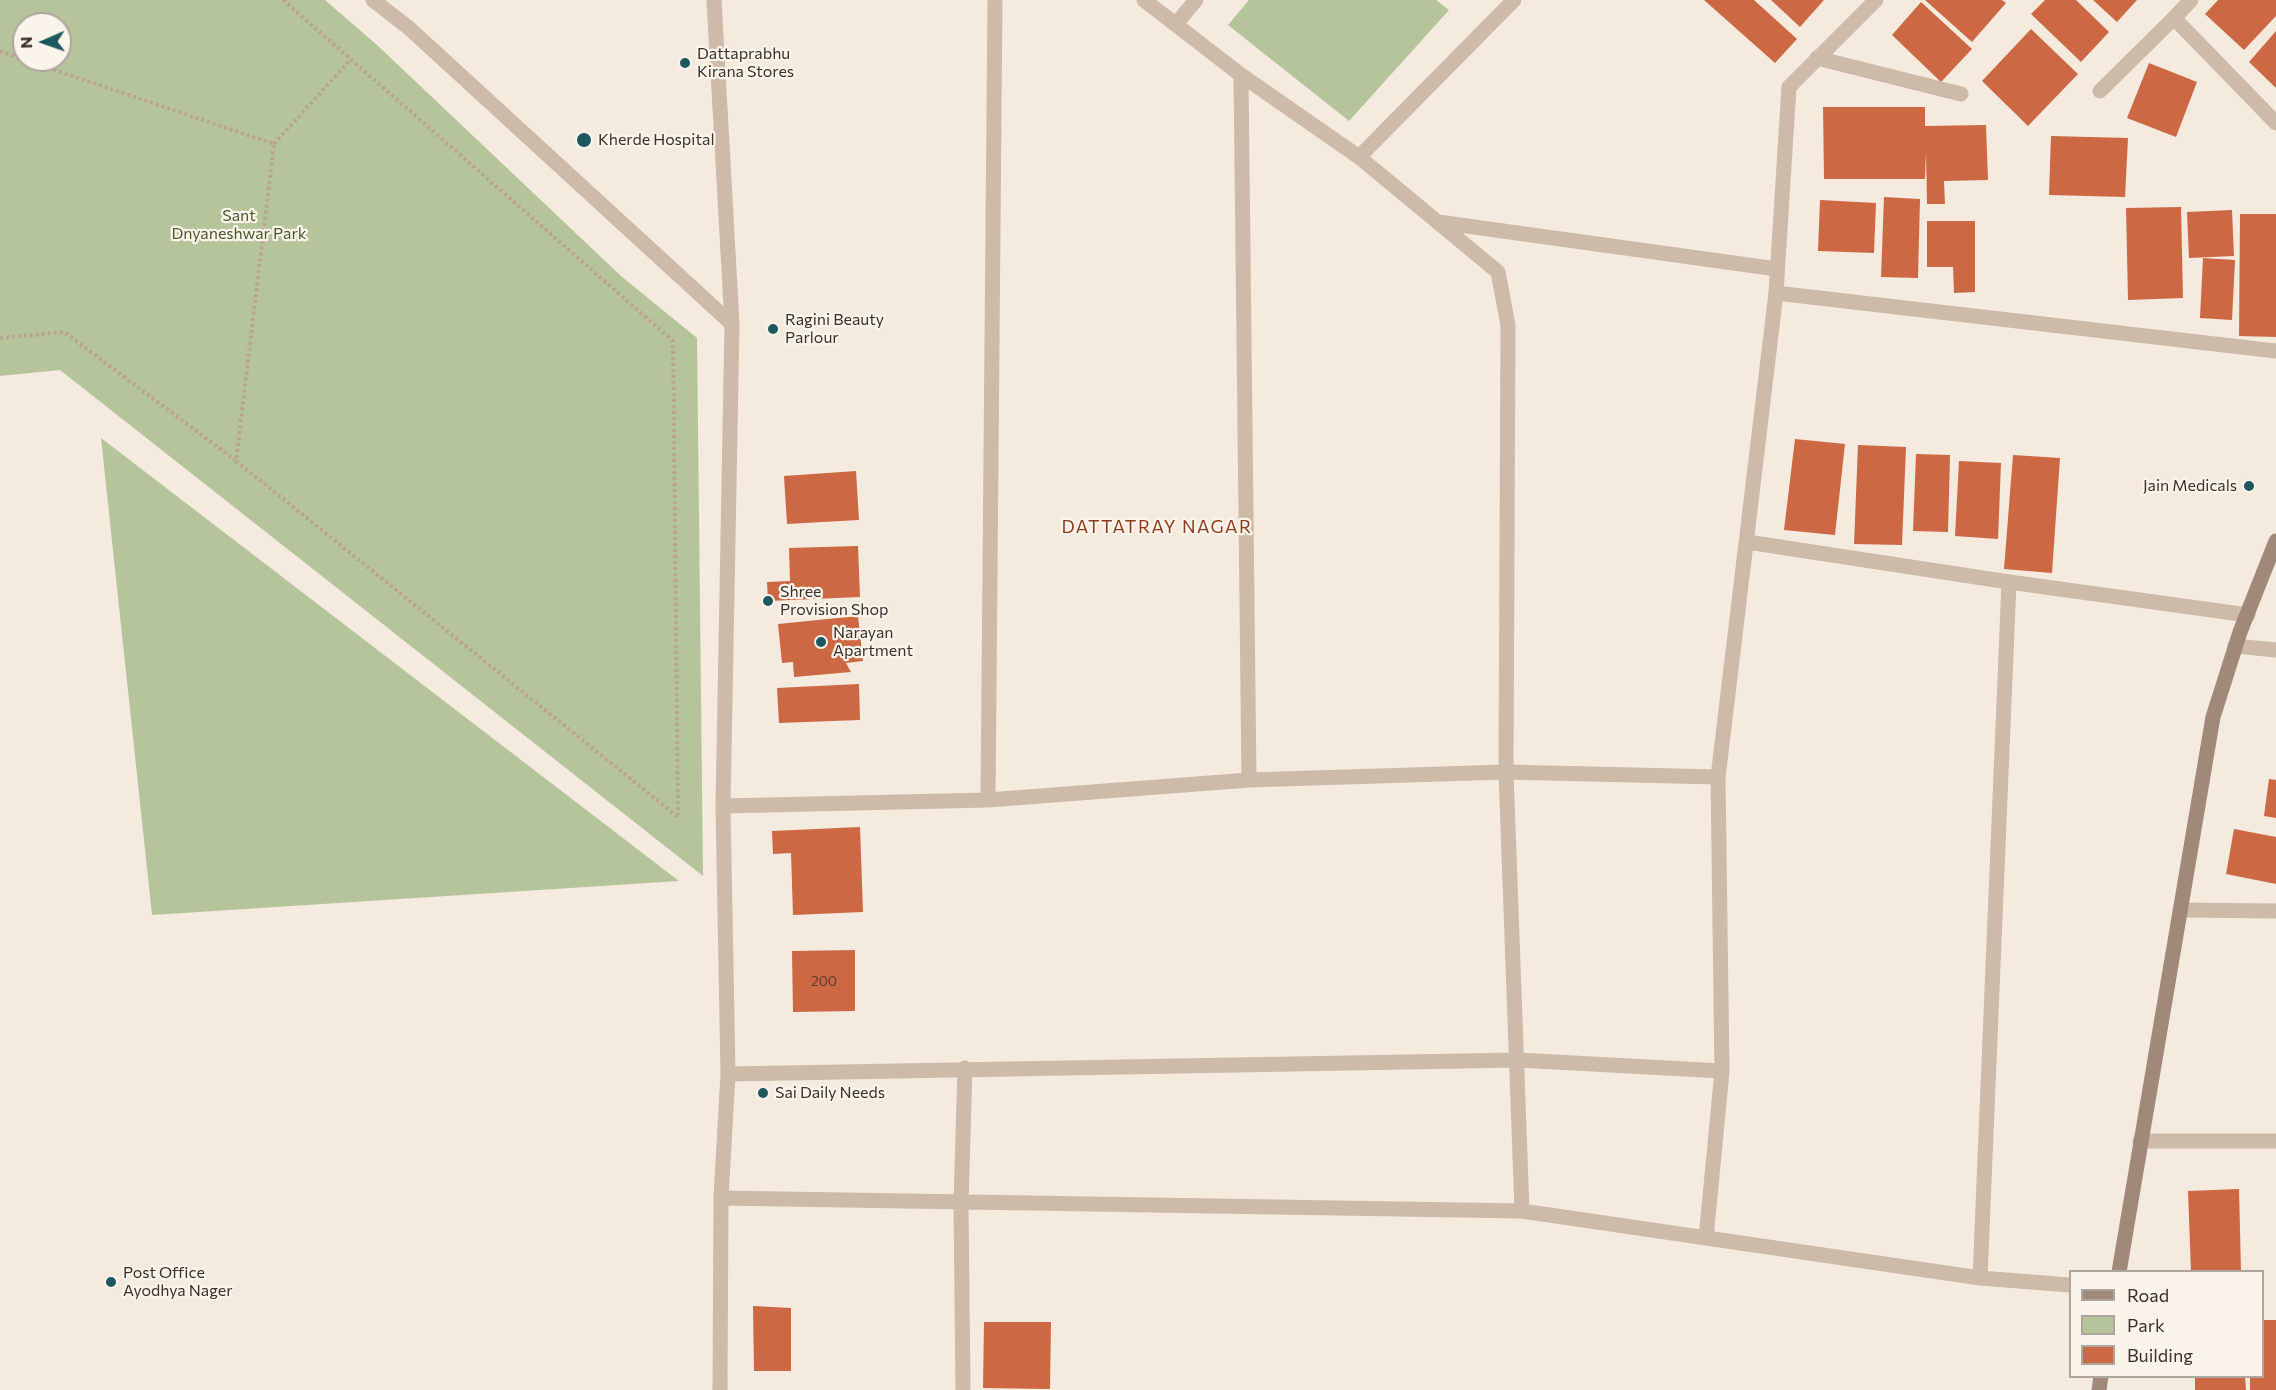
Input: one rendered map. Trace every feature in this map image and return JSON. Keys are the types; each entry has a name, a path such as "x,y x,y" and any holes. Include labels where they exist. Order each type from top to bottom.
{"main road":[{"path":"2119,1270 2213,717 2235,646 2276,541"}],"street":[{"path":"373,0 409,28 732,324"},
{"path":"714,0 732,324 723,806 728,1074 721,1198 720,1390"},
{"path":"988,800 995,0"},
{"path":"1144,0 1241,75 1359,157 1498,272 1508,325 1506,772 1522,1211"},
{"path":"1176,24 1196,0"},
{"path":"1359,157 1514,0"},
{"path":"1706,1238 1722,1071 1718,777 1776,293 1789,87 1876,0"},
{"path":"2100,91 2191,0"},
{"path":"2174,18 2276,123"},
{"path":"1817,58 1961,94"},
{"path":"1241,75 1249,780"},
{"path":"1437,222 1777,269"},
{"path":"1776,293 2276,351"},
{"path":"1747,542 2009,582 2248,615"},
{"path":"1980,1278 2009,582"},
{"path":"2235,646 2276,650"},
{"path":"723,806 988,800 1249,780 1506,772 1718,777"},
{"path":"2180,910 2276,911"},
{"path":"728,1074 1518,1060 1722,1071"},
{"path":"963,1390 961,1203 965,1068"},
{"path":"2140,1141 2276,1141"},
{"path":"721,1198 1522,1211 1980,1278 2069,1285"}],"path":[{"path":"0,338 64,332 236,461 678,817 673,341 283,0"},
{"path":"236,461 274,144 351,59"},
{"path":"61,72 274,144"}],"green space":[{"name":"Sant Dnyaneshwar Park","path":"0,0 325,0 377,45 621,276 697,338 703,876 60,370 0,376"},
{"path":"1249,0 1436,0 1449,10 1349,121 1228,25"},
{"path":"101,438 679,881 152,915"}],"building":[{"path":"1704,0 1754,0 1797,39 1775,63"},
{"path":"1771,0 1824,0 1800,27"},
{"path":"1925,0 2002,0 2006,3 1972,42"},
{"path":"2045,0 2076,0 2109,32 2081,62 2031,14"},
{"path":"2093,0 2137,0 2117,22"},
{"path":"2218,0 2276,0 2276,16 2244,50 2205,14"},
{"path":"1921,2 1972,49 1941,82 1892,35"},
{"path":"2031,29 2078,74 2028,126 1982,81"},
{"path":"2276,31 2276,88 2249,62"},
{"path":"2149,63 2197,82 2176,137 2127,118"},
{"path":"1823,107 1925,107 1925,126 1986,125 1988,180 1944,181 1945,204 1927,204 1926,151 1925,179 1824,179"},
{"path":"2051,136 2128,138 2125,197 2049,195"},
{"path":"1884,197 1920,199 1918,278 1881,277"},
{"path":"1820,200 1876,203 1874,253 1818,251"},
{"path":"2181,207 2183,298 2128,300 2126,208"},
{"path":"2232,210 2234,256 2189,258 2187,212"},
{"path":"2240,214 2276,214 2276,337 2239,336"},
{"path":"1927,221 1975,221 1975,292 1954,293 1953,267 1927,267"},
{"path":"2203,258 2235,260 2232,320 2200,318"},
{"path":"1795,439 1845,444 1835,535 1784,530"},
{"path":"1858,445 1906,447 1902,545 1854,544"},
{"path":"1916,454 1950,455 1948,532 1913,531"},
{"path":"2013,455 2060,458 2052,573 2004,569"},
{"path":"1959,461 2001,463 1998,539 1955,536"},
{"path":"856,471 859,520 787,524 784,476"},
{"path":"858,546 860,597 768,601 767,582 790,581 789,548"},
{"name":"Narayan Apartment","path":"858,616 863,661 846,663 851,672 794,677 793,662 782,663 778,624"},
{"path":"859,684 860,720 779,723 777,688"},
{"path":"2269,779 2276,780 2276,818 2264,816"},
{"path":"860,827 863,912 793,915 791,853 773,854 772,831"},
{"path":"2234,829 2276,837 2276,884 2226,874"},
{"path":"855,950 855,1011 793,1012 792,951"},
{"path":"2239,1189 2241,1270 2191,1270 2188,1191"},
{"path":"753,1306 791,1308 791,1371 754,1371"},
{"path":"2264,1320 2276,1320 2276,1390 2250,1390 2250,1378 2264,1378"},
{"path":"984,1322 1051,1322 1050,1389 983,1388"},
{"path":"2195,1378 2245,1378 2246,1390 2195,1390"}],"place":[{"name":"Dattaprabhu Kirana Stores","path":"685,63"},
{"name":"Kherde Hospital","path":"584,140"},
{"name":"Ragini Beauty Parlour","path":"773,329"},
{"name":"Jain Medicals","path":"2249,486"},
{"name":"Shree Provision Shop","path":"768,601"},
{"name":"Narayan Apartment","path":"821,642"},
{"name":"Sai Daily Needs","path":"763,1093"},
{"name":"Post Office Ayodhya Nager","path":"111,1282"}],"district":[{"name":"DATTATRAY NAGAR","path":"1157,527"}]}
